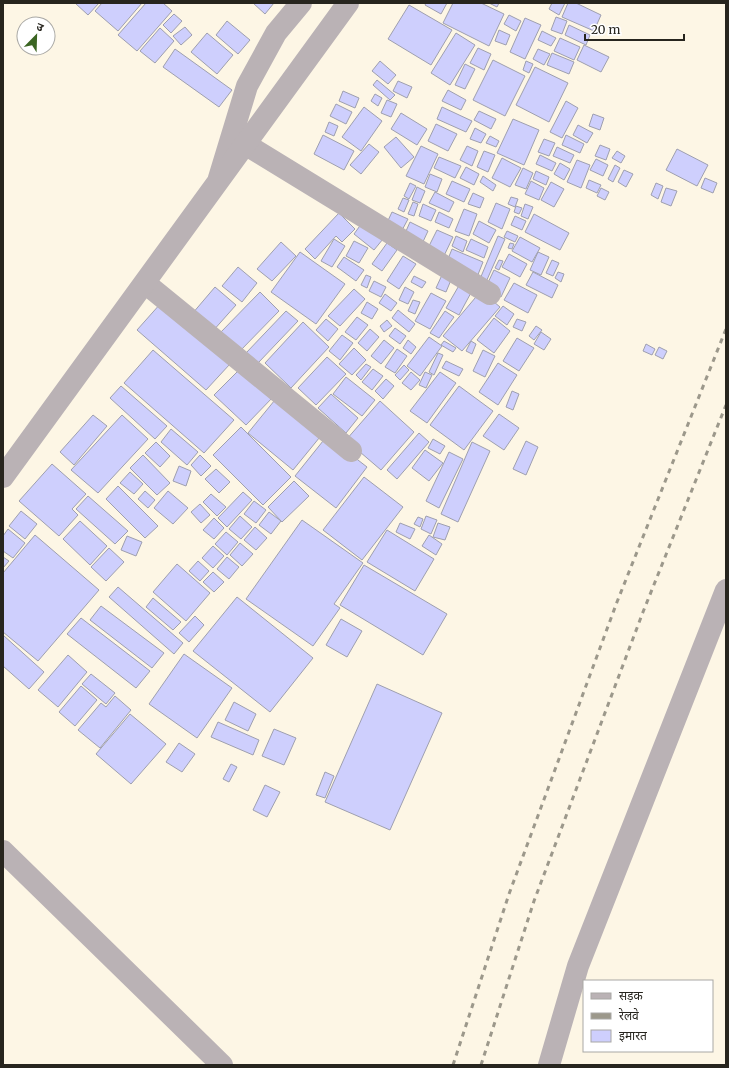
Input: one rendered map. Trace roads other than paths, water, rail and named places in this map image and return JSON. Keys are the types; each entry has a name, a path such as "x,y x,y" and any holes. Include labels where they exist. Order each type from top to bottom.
{"street":[{"path":"218,181 247,86 276,33 301,3"},
{"path":"3,477 348,3"},
{"path":"245,144 490,294"},
{"path":"144,282 351,450"},
{"path":"549,1065 578,966 726,590"},
{"path":"3,851 222,1065"}],"railway":[{"path":"453,1065 509,894 617,602 726,329"},
{"path":"481,1065 534,901 643,612 726,405"}]}
